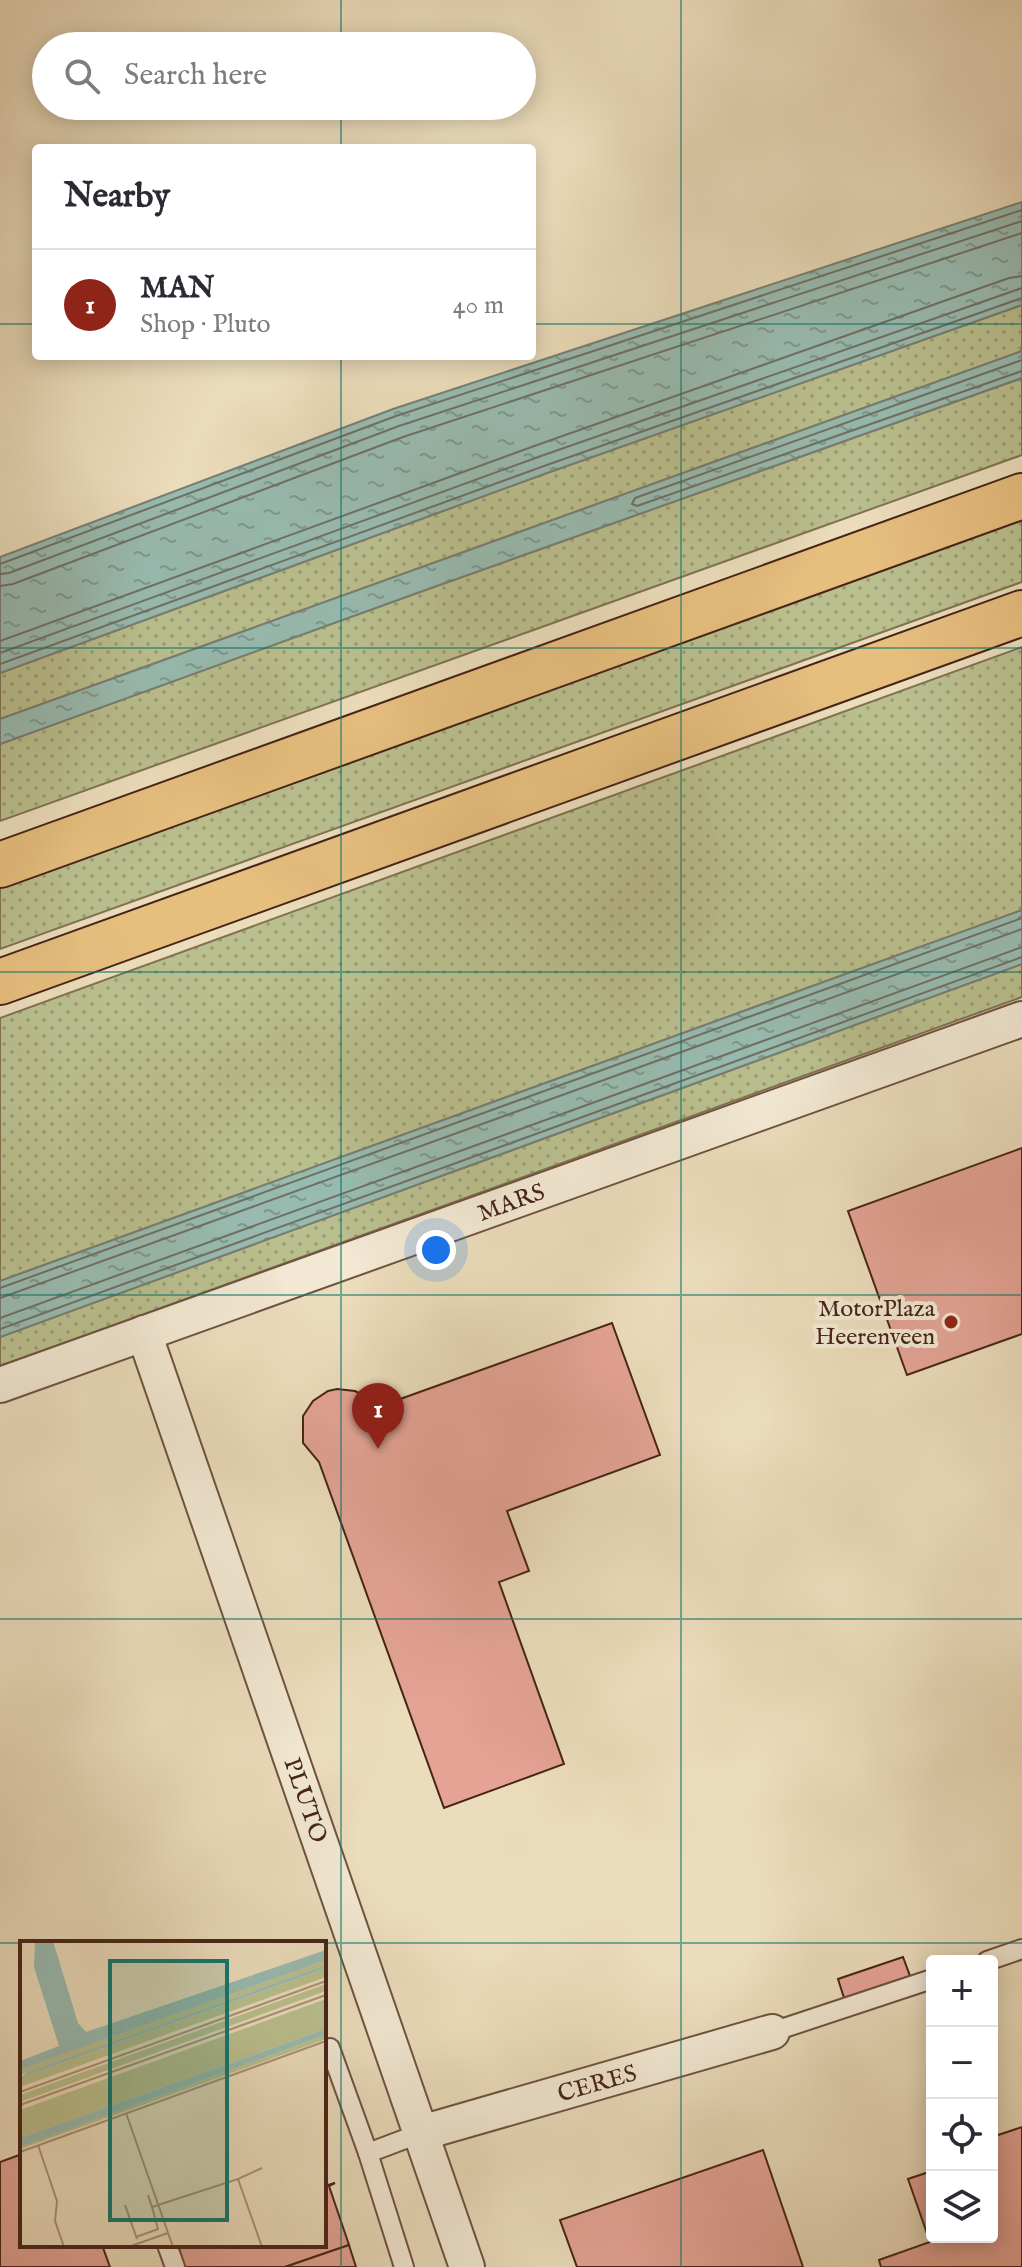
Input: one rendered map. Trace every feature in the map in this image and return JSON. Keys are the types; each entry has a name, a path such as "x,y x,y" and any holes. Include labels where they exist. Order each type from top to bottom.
{"highway":[{"path":"0,865 1022,496"},
{"path":"0,982 1022,613"}],"street":[{"name":"MARS","path":"0,1385 1022,1019"},
{"name":"PLUTO","path":"144,1333 467,2267"},
{"name":"CERES","path":"421,2133 772,2032"}],"lane":[{"path":"998,1957 1022,1949"},
{"path":"772,2032 926,1981"},
{"path":"330,2048 404,2267"},
{"path":"368,2153 421,2133"},
{"path":"168,2247 175,2267"}],"green space":[{"path":"1022,305 1022,351 0,719 0,673 547,473"},
{"path":"1022,378 1022,455 0,821 0,744"},
{"path":"1022,518 1022,582 0,949 0,886"},
{"path":"1022,647 1022,910 0,1281 0,1018"},
{"path":"1022,964 1022,997 0,1366 0,1337"}],"water":[{"path":"1022,202 1022,305 547,473 0,673 0,557 393,409"},
{"path":"1022,351 1022,378 0,744 0,719"},
{"path":"1022,910 1022,964 0,1337 0,1281"}],"building":[{"path":"1022,1148 1022,1334 907,1375 848,1211"},
{"path":"612,1323 660,1455 507,1511 529,1571 499,1582 564,1764 444,1808 319,1462 303,1443 303,1416 313,1401 328,1391 355,1391 375,1408"},
{"path":"903,1957 910,1976 844,1998 838,1979"},
{"path":"1022,2127 1022,2267 881,2267 879,2260 927,2243 998,2243 998,2135"},
{"path":"763,2150 803,2267 577,2267 560,2220"},
{"path":"20,2155 20,2247 103,2247 110,2267 0,2267 0,2162"},
{"path":"926,2173 926,2231 908,2179"},
{"path":"335,2183 329,2186 349,2245 285,2267 185,2267 179,2247 326,2247 326,2185"},
{"path":"349,2245 356,2267 285,2267"}],"place":[{"name":"MotorPlaza Heerenveen","path":"951,1322"},
{"name":"MAN","path":"378,1449"}]}
